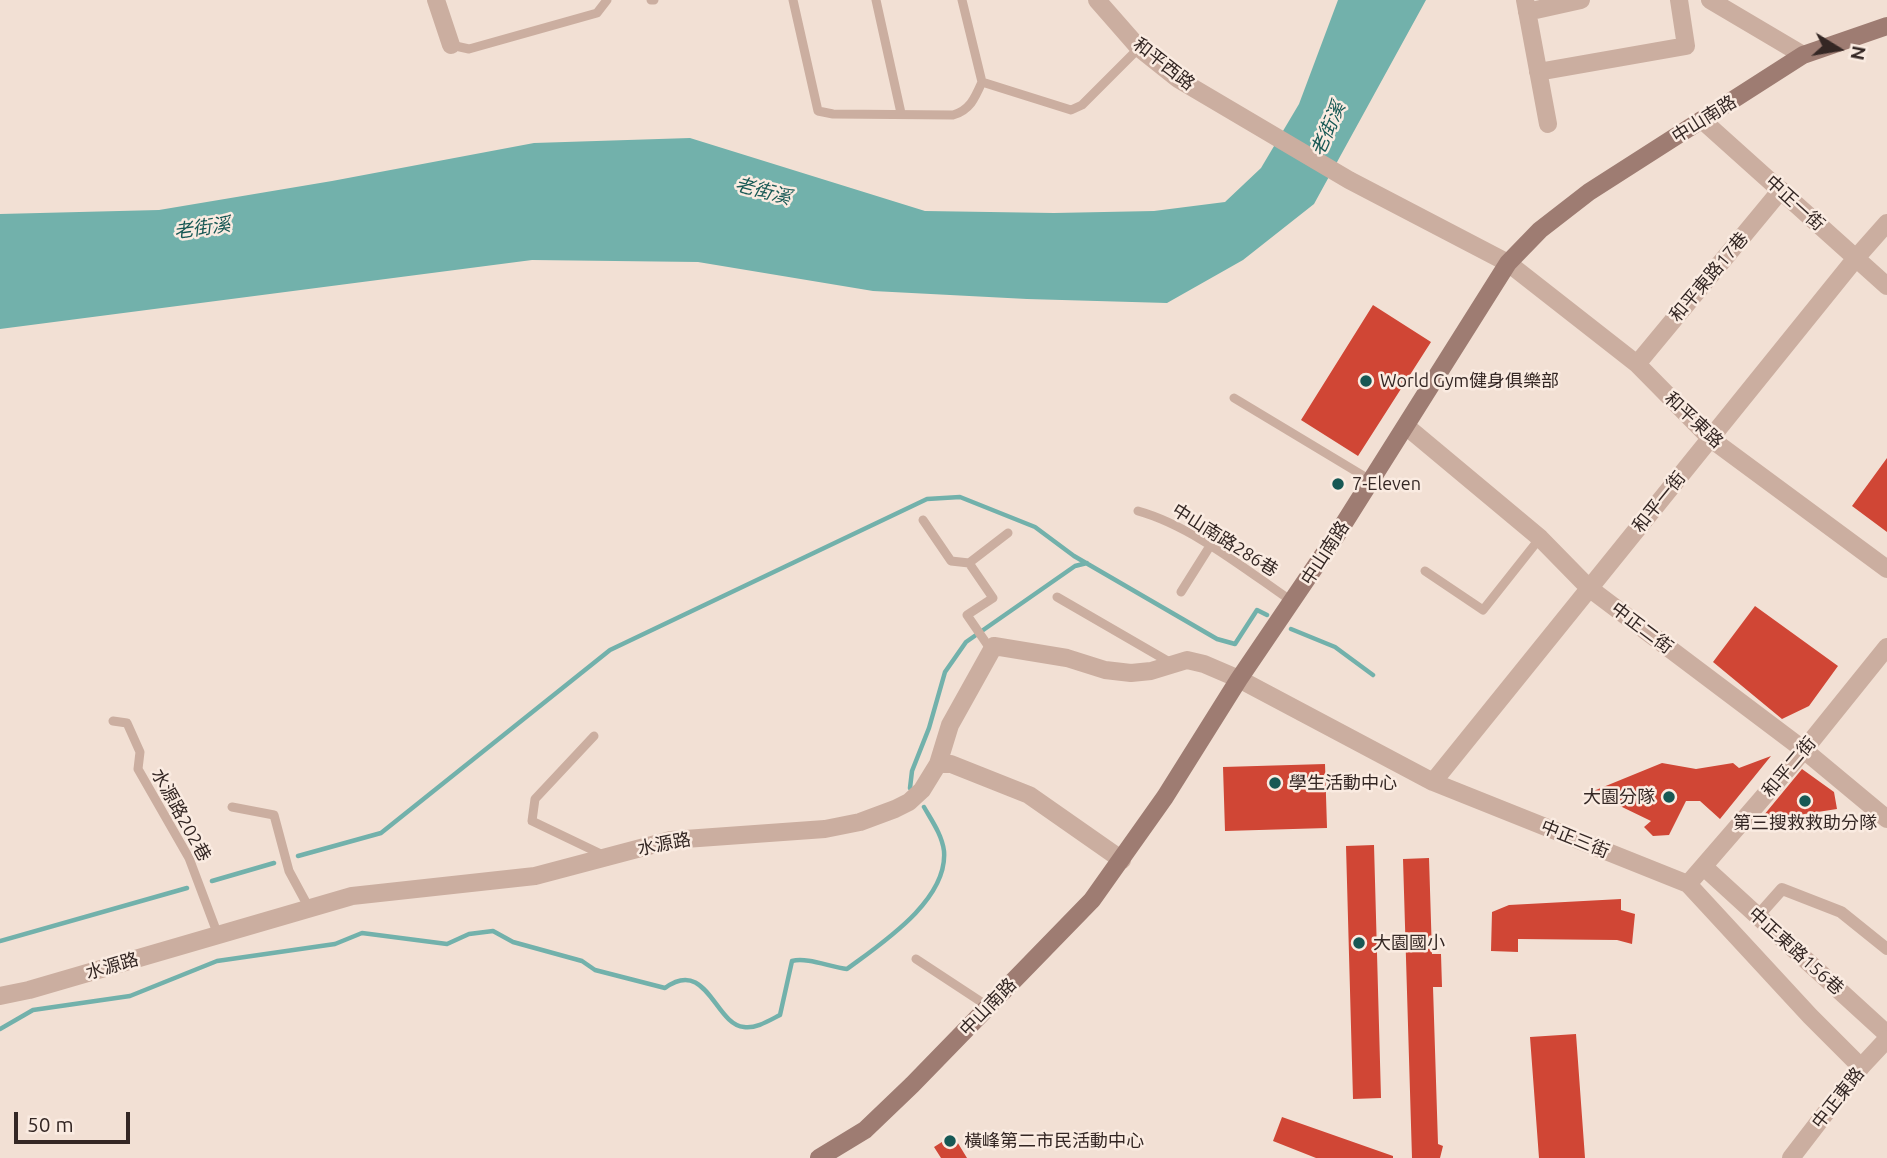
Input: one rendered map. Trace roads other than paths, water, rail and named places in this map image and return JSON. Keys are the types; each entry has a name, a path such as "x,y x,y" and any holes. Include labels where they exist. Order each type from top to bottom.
{"main road":[{"name":"中山南路","path":"819,1158 864,1130 989,1007 1092,900 1166,797 1239,679 1293,602 1407,427 1508,263 1539,230 1589,192 1803,55 1887,26"}],"street":[{"path":"436,0 451,45"},
{"name":"和平西路","path":"1097,0 1139,48 1178,79 1349,180 1508,263"},
{"path":"1548,124 1526,6 1581,0"},
{"path":"1538,72 1686,46 1679,0"},
{"path":"1710,0 1803,55"},
{"name":"中正一街","path":"1702,120 1887,286"},
{"name":"和平東路17巷","path":"1637,364 1781,190"},
{"name":"和平一街","path":"1433,782 1887,223"},
{"name":"和平東路","path":"1508,263 1637,364 1711,439 1887,569"},
{"name":"中正二街","path":"1407,427 1540,538 1589,588 1804,750 1887,819"},
{"path":"988,646 1067,657 1105,670 1131,673 1151,671 1187,660 1205,664 1239,679"},
{"name":"水源路","path":"0,996 29,990 352,896 535,876 671,840 825,829 860,822 909,802 922,790 937,764 950,725 988,646"},
{"name":"和平二街","path":"1688,884 1804,750 1887,646"},
{"name":"中正三街","path":"1239,679 1433,782 1688,884 1861,1067"},
{"path":"937,764 951,764 1029,795 1122,860"},
{"name":"中正東路156巷","path":"1704,867 1887,1037"},
{"path":"1758,916 1782,889 1841,912 1887,948"},
{"name":"中正東路","path":"1790,1158 1887,1037"}],"lane":[{"path":"451,45 469,49 597,13 607,0"},
{"path":"793,0 818,111 833,114 953,115 963,112 974,101 982,82 962,0"},
{"path":"876,0 901,113"},
{"path":"982,82 1071,110 1082,105 1139,48"},
{"path":"1234,398 1372,481"},
{"name":"中山南路286巷","path":"1138,511 1153,515 1210,546 1293,602"},
{"path":"923,520 951,561 969,562 1008,533"},
{"path":"1425,571 1483,610 1540,538"},
{"path":"1181,592 1210,546"},
{"path":"969,562 993,598 967,615 988,646"},
{"path":"1057,597 1173,664"},
{"name":"水源路202巷","path":"113,721 127,723 140,752 138,769 190,858 218,935"},
{"path":"594,736 535,799 532,821 606,857"},
{"path":"232,807 274,815 289,871 309,908"},
{"path":"916,959 989,1007"}],"water":[{"name":"老街溪","path":"1338,0 1426,0 1314,204 1243,260 1167,303 873,291 698,262 532,260 0,329 0,214 159,210 534,143 690,138 925,211 1154,211 1225,202 1261,168 1299,104"}],"waterway":[{"path":"298,856 381,833 610,650 927,499 960,497 1035,527 1074,556 1217,639 1235,644 1257,610 1267,615"},
{"path":"910,788 912,771 929,728 945,672 966,642 1075,566 1087,563"},
{"path":"1291,629 1335,647 1373,675"},
{"path":"0,1029 33,1010 130,996 217,961 335,944 362,933 447,944 469,934 493,931 513,942 582,961 595,970 665,988 679,981 691,981 701,986 734,1023 753,1027 780,1015 792,961 812,961 847,969 894,933 924,903 942,869 944,851 939,834 924,807"},
{"path":"212,881 274,863"},
{"path":"0,941 187,888"}],"place":[{"name":"World Gym健身俱樂部","path":"1366,381"},
{"name":"7-Eleven","path":"1338,484"},
{"name":"學生活動中心","path":"1275,783"},
{"name":"大園分隊","path":"1669,797"},
{"name":"第三搜救救助分隊","path":"1805,801"},
{"name":"大園國小","path":"1359,943"},
{"name":"橫峰第二市民活動中心","path":"950,1141"}]}
